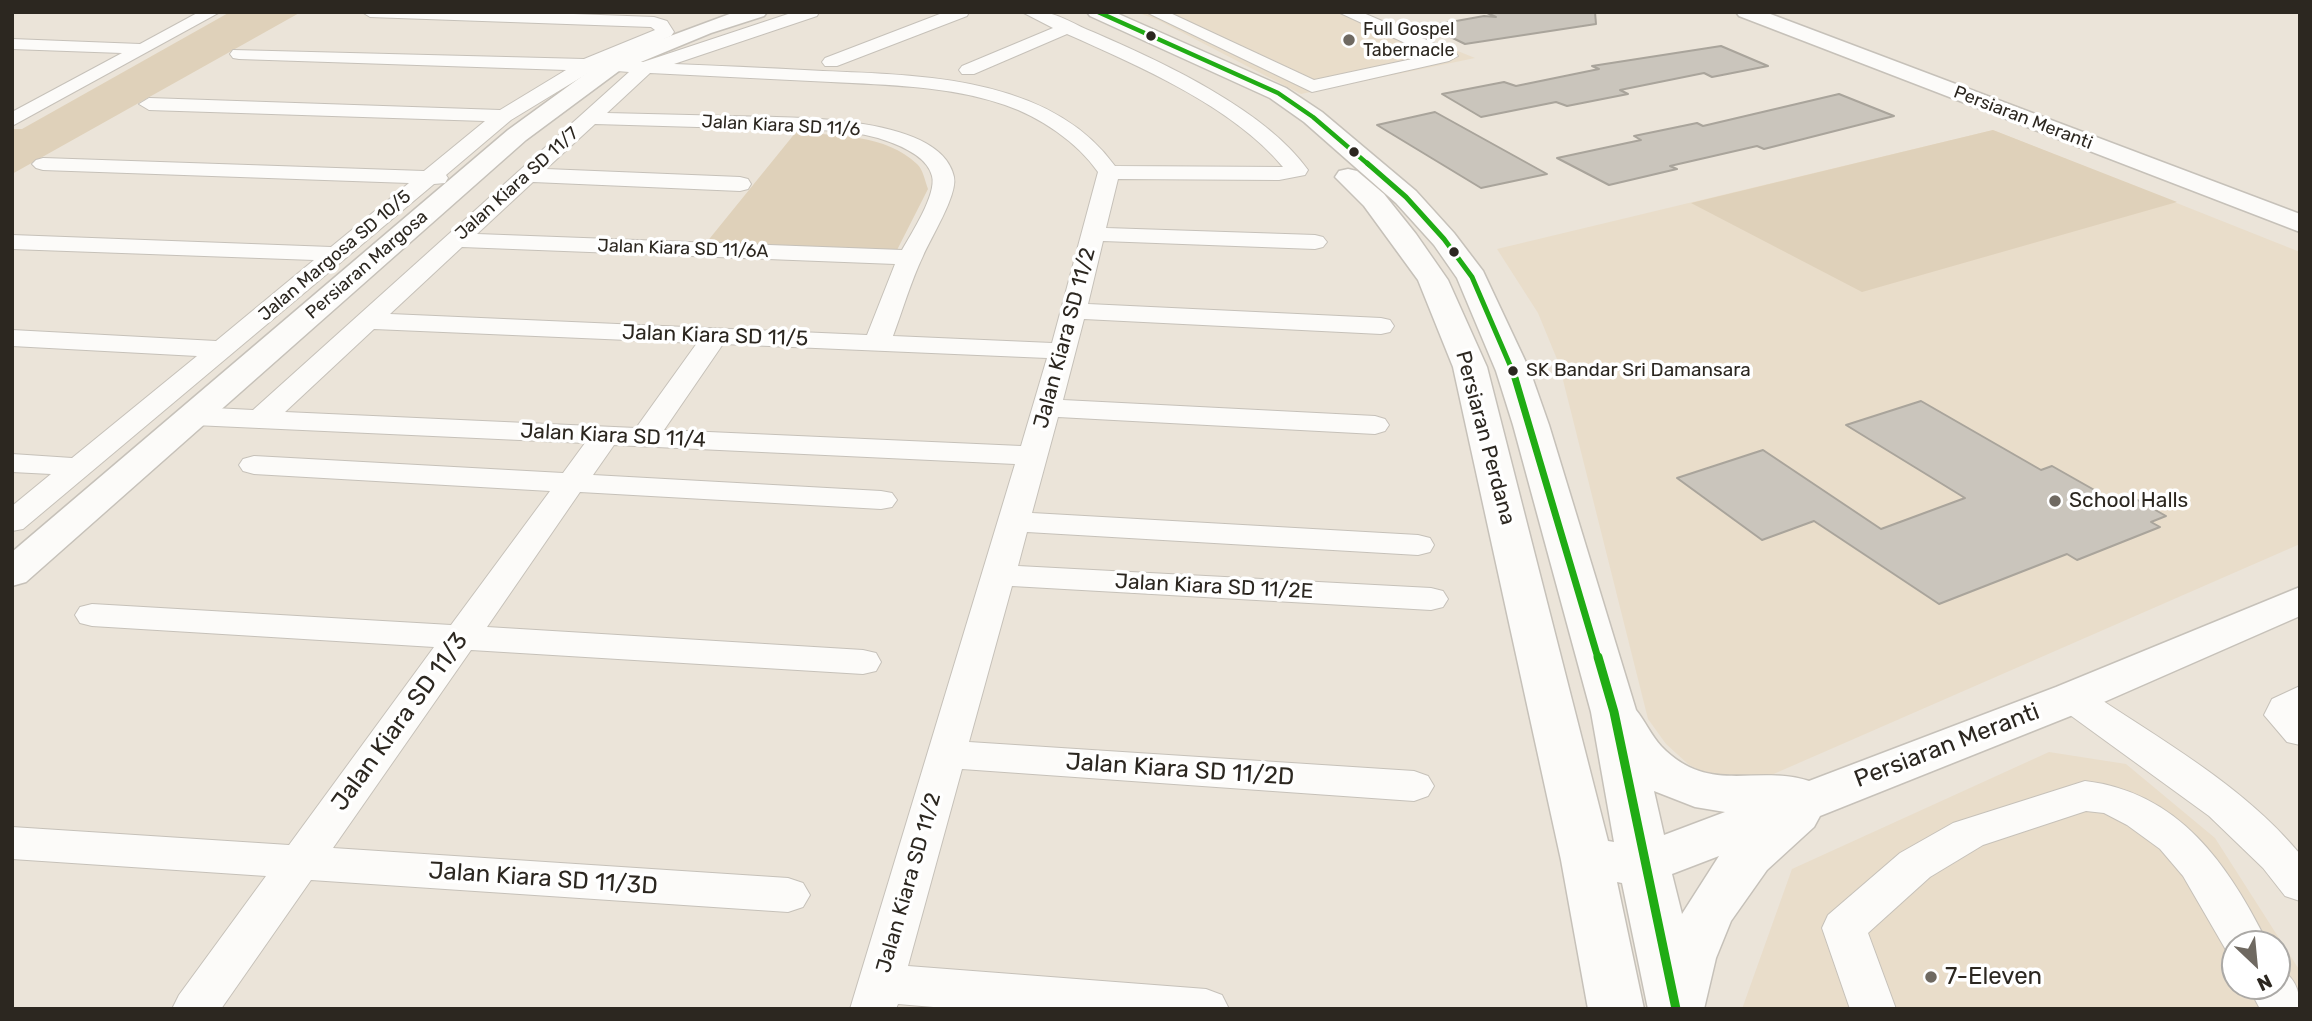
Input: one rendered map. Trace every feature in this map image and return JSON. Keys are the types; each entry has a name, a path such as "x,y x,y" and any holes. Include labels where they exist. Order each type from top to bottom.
{"main road":[{"name":"Persiaran Margosa","path":"12,573 599,65 757,12"},
{"name":"Persiaran Perdana","path":"1097,12 1295,89 1313,117 1406,197 1444,239 1472,277 1513,370 1531,425 1614,712 1676,1009"},
{"name":"Persiaran Meranti","path":"1746,12 2300,224"},
{"name":"Persiaran Perdana","path":"1069,20 1253,97 1288,120 1374,200 1433,280 1470,367 1483,411 1587,860 1616,1009"},
{"name":"Persiaran Meranti","path":"1587,860 1644,864 2072,698 2300,600"},
{"path":"1614,712 1643,757 1666,778 1707,794 1748,796 1825,792"},
{"path":"1676,1009 1693,946 1712,905 1737,867 1775,830 1825,792"}],"street":[{"path":"12,120 212,12"},
{"path":"373,12 642,19"},
{"name":"Jalan Kiara SD 11/7","path":"260,419 646,67 811,12"},
{"path":"831,62 961,12"},
{"path":"239,54 599,65 882,79 994,94 1042,114 1093,148 1109,172 1297,170 1271,142 1215,101 1069,20 1030,12"},
{"path":"1154,12 1295,89 1449,56 1346,12"},
{"name":"Jalan Margosa SD 10/5","path":"12,522 504,116 665,32 664,28 642,19"},
{"path":"968,70 1069,20"},
{"path":"13,44 147,49"},
{"path":"149,104 504,116"},
{"name":"Jalan Kiara SD 11/6","path":"590,118 833,125 882,133 906,142 936,161 944,178 933,214 909,257 877,343"},
{"path":"43,164 467,179"},
{"name":"Jalan Kiara SD 11/2","path":"876,996 1047,408 1109,172"},
{"path":"528,174 740,184"},
{"path":"1093,234 1315,242"},
{"name":"Jalan Kiara SD 11/6A","path":"456,240 909,257"},
{"path":"12,242 337,254"},
{"path":"1074,311 1381,326"},
{"name":"Jalan Kiara SD 11/5","path":"367,321 1063,351"},
{"path":"644,438 715,336"},
{"path":"12,338 222,349"},
{"path":"1047,408 1375,425"},
{"name":"Jalan Kiara SD 11/4","path":"194,416 1033,456"},
{"name":"Jalan Kiara SD 11/3","path":"195,1009 605,436"},
{"path":"12,463 78,467"},
{"path":"254,465 881,500"},
{"path":"1014,522 1418,545"},
{"name":"Jalan Kiara SD 11/2E","path":"998,575 1431,599"},
{"path":"92,615 863,662"},
{"path":"2072,698 2212,797 2252,831 2300,884"},
{"name":"Jalan Kiara SD 11/2D","path":"946,754 1414,786"},
{"path":"1873,1009 1844,928 1916,864 1968,834 2085,796 2110,799 2141,814 2175,838 2198,864 2238,930"},
{"name":"Jalan Kiara SD 11/3D","path":"12,843 788,895"},
{"path":"876,996 1206,1009"}],"shaded area":[{"path":"230,12 301,12 12,174 12,129 22,129"},
{"path":"1136,12 1362,12 1475,58 1301,94 1158,20"},
{"path":"1993,130 2300,252 2300,544 1753,783 1711,777 1688,764 1666,744 1648,719 1559,364 1538,313 1497,249"},
{"path":"1993,130 2177,202 1862,292 1691,203"},
{"path":"796,132 876,142 905,154 919,166 928,189 897,250 706,243"},
{"path":"2049,752 2126,764 2215,838 2274,930 2221,930 2221,1000 2291,1000 2291,957 2300,971 2300,1009 1742,1009 1792,869"}],"building":[{"path":"1485,12 1595,12 1596,24 1465,44 1428,26 1484,16 1496,17"},
{"path":"1721,46 1768,66 1712,77 1704,73 1620,90 1628,94 1567,106 1556,102 1481,117 1442,94 1504,82 1516,86 1599,69 1592,66"},
{"path":"1839,94 1894,116 1764,149 1757,146 1670,166 1677,169 1609,185 1557,158 1641,140 1634,136 1697,123 1703,126"},
{"path":"1435,112 1547,174 1481,188 1377,125"},
{"name":"School Halls","path":"1921,401 2041,470 2052,466 2112,500 2127,494 2166,516 2151,522 2160,527 2077,560 2067,554 1939,604 1814,521 1762,540 1677,478 1763,450 1881,529 1965,498 1846,425"}],"transit line":[{"path":"1098,12 1278,93 1313,117 1406,197 1444,239 1472,277 1513,371 1531,425 1614,712 1676,1009"}],"place":[{"name":"Full Gospel Tabernacle","path":"1349,40"},
{"name":"SK Bandar Sri Damansara","path":"1513,371"},
{"name":"School Halls","path":"2055,501"},
{"name":"7-Eleven","path":"1931,977"}]}
